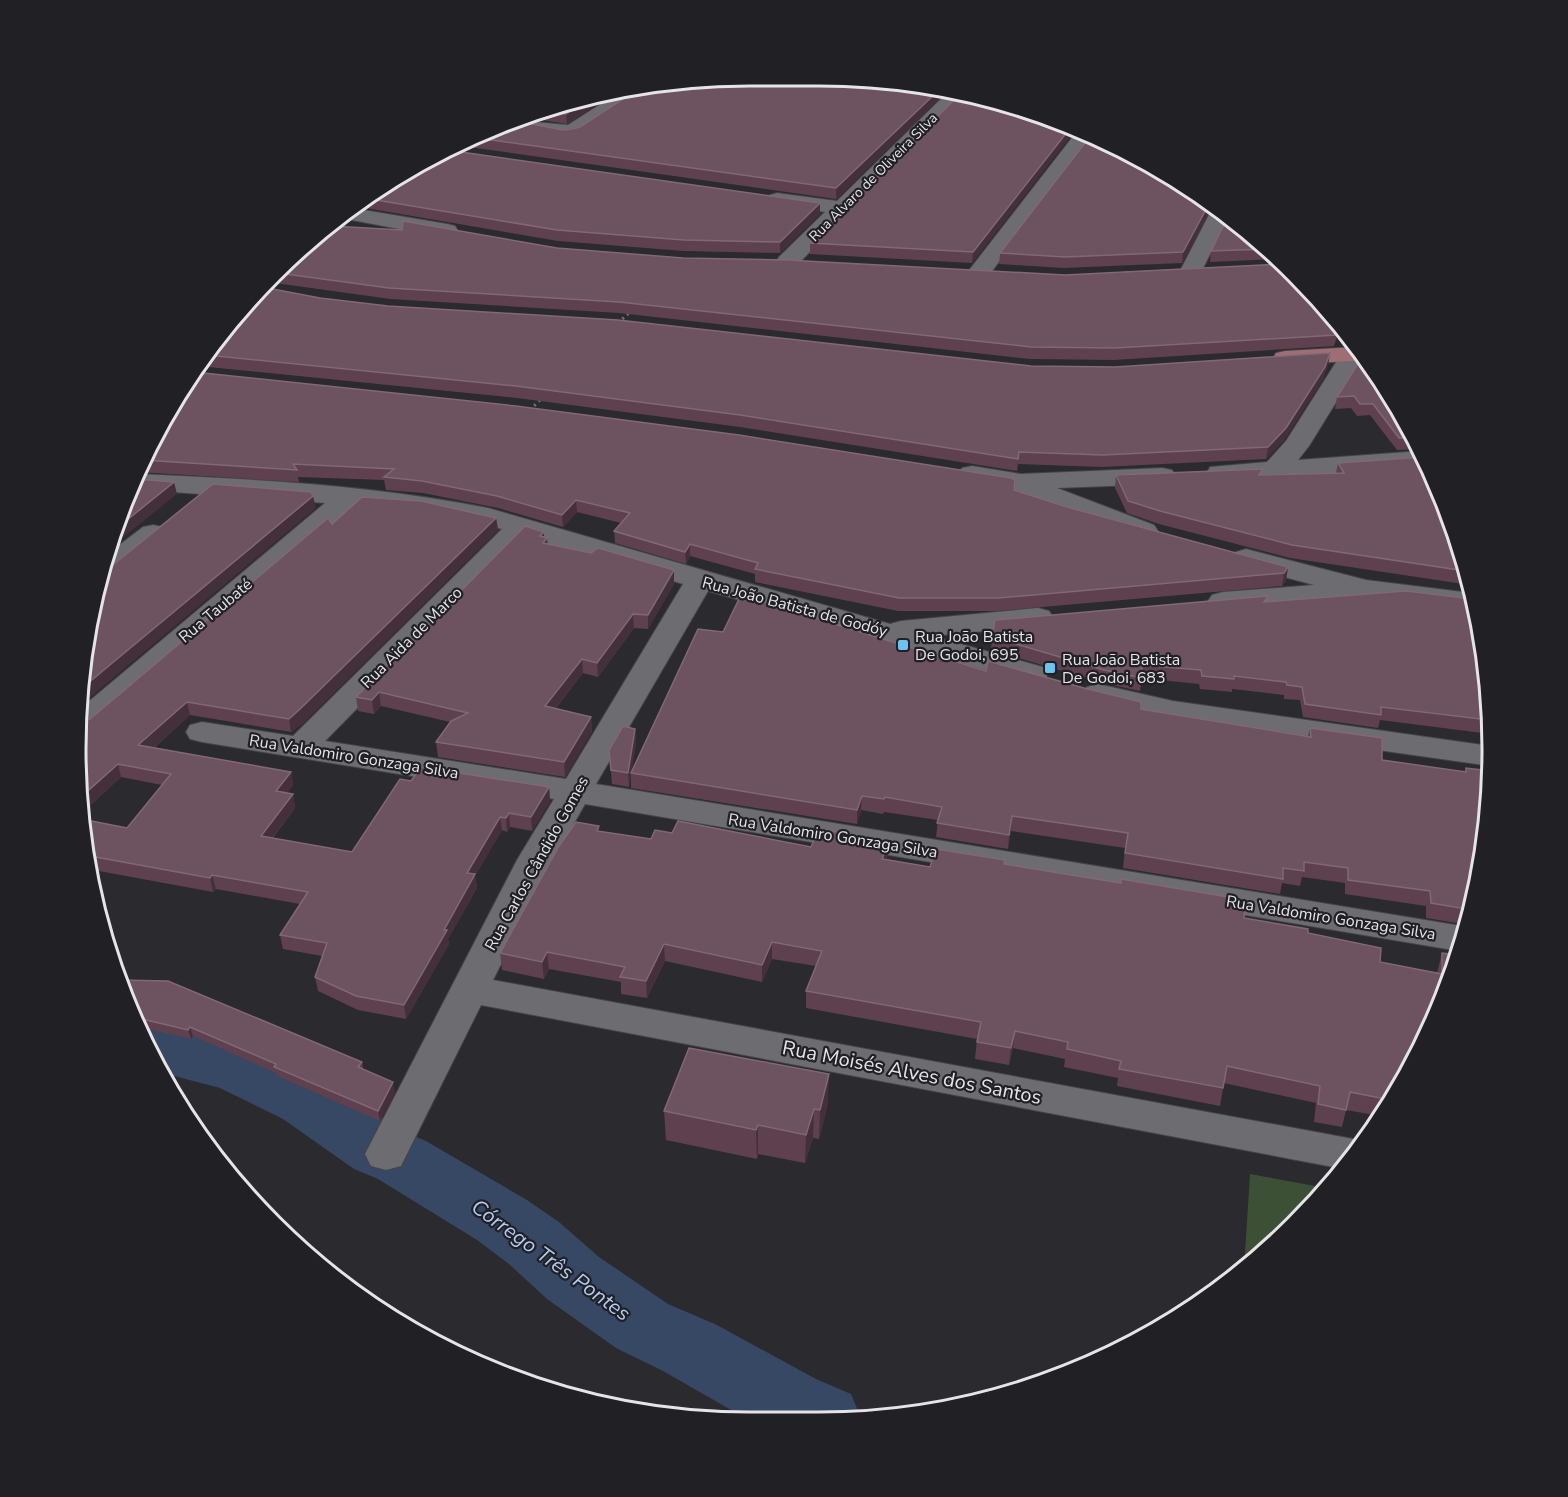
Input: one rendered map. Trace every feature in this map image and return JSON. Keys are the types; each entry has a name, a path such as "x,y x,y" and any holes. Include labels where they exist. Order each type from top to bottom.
{"main road":[{"path":"1262,360 1351,353"}],"street":[{"path":"523,126 564,132 574,130 625,97"},
{"name":"Rua Alvaro de Oliveira Silva","path":"787,262 958,100"},
{"path":"954,272 989,274 1081,140"},
{"path":"763,197 844,208"},
{"path":"356,215 464,234"},
{"path":"1191,271 1217,219"},
{"path":"764,262 811,264"},
{"path":"1168,272 1215,270"},
{"path":"1274,470 1296,446 1354,357"},
{"path":"1017,482 1274,470 1416,460"},
{"path":"948,470 1017,482 1108,519 1170,538"},
{"name":"Rua João Batista de Godóy","path":"142,482 209,485 423,502 488,516 700,580 1067,685 1173,711 1482,755"},
{"path":"112,565 177,514 209,485"},
{"name":"Rua Taubaté","path":"87,719 349,497"},
{"name":"Rua Aida de Marco","path":"301,747 521,526"},
{"path":"1216,550 1365,589 1466,601"},
{"name":"Rua Carlos Cândido Gomes","path":"386,1154 535,860 700,580"},
{"path":"1198,603 1365,589"},
{"path":"888,632 1067,615"},
{"name":"Rua Valdomiro Gonzaga Silva","path":"202,732 1455,937"},
{"name":"Rua Moisés Alves dos Santos","path":"468,989 1344,1153"}],"path":[{"path":"611,330 634,307"},
{"path":"530,410 546,394"}],"green space":[{"path":"1250,1174 1318,1186 1257,1247 1245,1257"}],"building":[{"path":"705,87 863,87 933,95 836,188 487,139 529,123 563,130 580,127 626,97"},
{"path":"955,99 991,108 1066,133 973,252 810,243"},
{"path":"1086,142 1151,174 1206,210 1183,252 1065,257 1000,253"},
{"path":"460,152 820,203 780,242 684,240 557,230 376,200 417,174"},
{"path":"403,221 557,248 683,258 787,260 1065,275 1272,265 1318,311 1337,335 1115,348 1031,347 619,302 389,288 286,274 341,226 402,230"},
{"path":"1224,224 1256,249 1211,251"},
{"path":"271,289 320,298 388,306 618,320 1031,366 1115,367 1330,353 1325,367 1286,428 1268,447 1103,455 1019,452 1018,459 740,415 516,386 215,356 250,311"},
{"path":"1357,365 1360,365 1371,380 1405,438 1399,438 1373,404 1360,404 1354,396 1337,397"},
{"path":"202,373 516,406 739,435 1011,478 1015,480 1014,490 1067,507 1288,567 1284,573 998,598 899,598 755,569 758,563 690,544 685,552 614,531 630,513 576,500 562,515 497,496 422,481 384,477 394,469 293,464 297,470 152,461 174,417"},
{"path":"1415,458 1432,495 1458,570 1292,545 1160,511 1128,501 1116,475 1263,469 1259,475 1344,473 1338,463"},
{"path":"143,480 174,482 126,521"},
{"path":"213,484 311,492 313,496 89,682 98,619 111,566"},
{"path":"362,497 421,501 496,518 289,719 187,702 138,745 291,772 276,791 293,794 261,836 352,852 400,779 411,781 421,767 549,787 531,817 509,813 506,818 500,817 467,873 475,874 444,930 447,930 404,1005 356,996 315,977 327,943 280,935 308,892 212,875 210,878 95,857 91,835 90,821 127,828 171,774 118,764 87,792 87,720 328,518 332,524"},
{"path":"525,526 544,532 540,536 547,538 543,543 591,553 598,548 674,570 648,615 633,614 597,663 582,659 545,706 591,717 564,762 436,742 451,721 468,713 379,692 372,700 356,697"},
{"path":"1406,591 1465,598 1477,662 1481,719 1381,707 1381,715 1305,704 1302,687 1287,685 1286,682 1234,676 1234,679 1202,676 1201,670 1142,665 1142,678 1104,670 992,637 995,620 1268,596 1264,602"},
{"path":"741,595 986,671 988,661 1141,702 1141,709 1311,737 1310,728 1382,738 1382,760 1466,772 1466,768 1482,770 1477,835 1463,908 1431,903 1430,891 1348,880 1348,868 1304,862 1304,871 1283,868 1283,879 1125,853 1128,833 1012,816 1009,835 937,823 942,807 885,797 884,799 862,796 857,810 631,773 698,629 723,632"},
{"path":"623,726 635,729 628,773 611,770 609,750"},
{"path":"678,821 811,847 819,829 848,834 847,838 888,845 882,859 930,867 936,849 1005,860 1004,864 1121,883 1121,879 1246,900 1244,918 1308,929 1308,933 1381,948 1380,962 1442,974 1442,953 1449,954 1432,1002 1414,1042 1382,1098 1350,1092 1346,1110 1318,1104 1320,1086 1227,1066 1223,1088 1119,1069 1121,1061 1067,1049 1068,1042 1015,1031 1011,1048 977,1042 981,1022 806,991 822,951 772,942 762,965 664,944 646,981 620,977 625,967 547,952 542,962 500,953 559,846 576,822 599,826 597,831 651,839 655,830 672,833"},
{"path":"128,980 168,981 362,1062 358,1067 393,1082 378,1111 274,1067 276,1064 190,1027 188,1030 144,1019"},
{"path":"689,1048 829,1074 820,1110 814,1109 806,1135 758,1125 756,1130 664,1111"}],"waterway":[{"name":"Córrego Três Pontes","path":"157,1048 168,1049 240,1069 307,1101 378,1150 402,1160 502,1220 534,1243 573,1278 642,1326 690,1348 808,1412"}],"place":[{"name":"Rua João Batista De Godoi, 695","path":"903,645"},
{"name":"Rua João Batista De Godoi, 683","path":"1050,668"}]}
